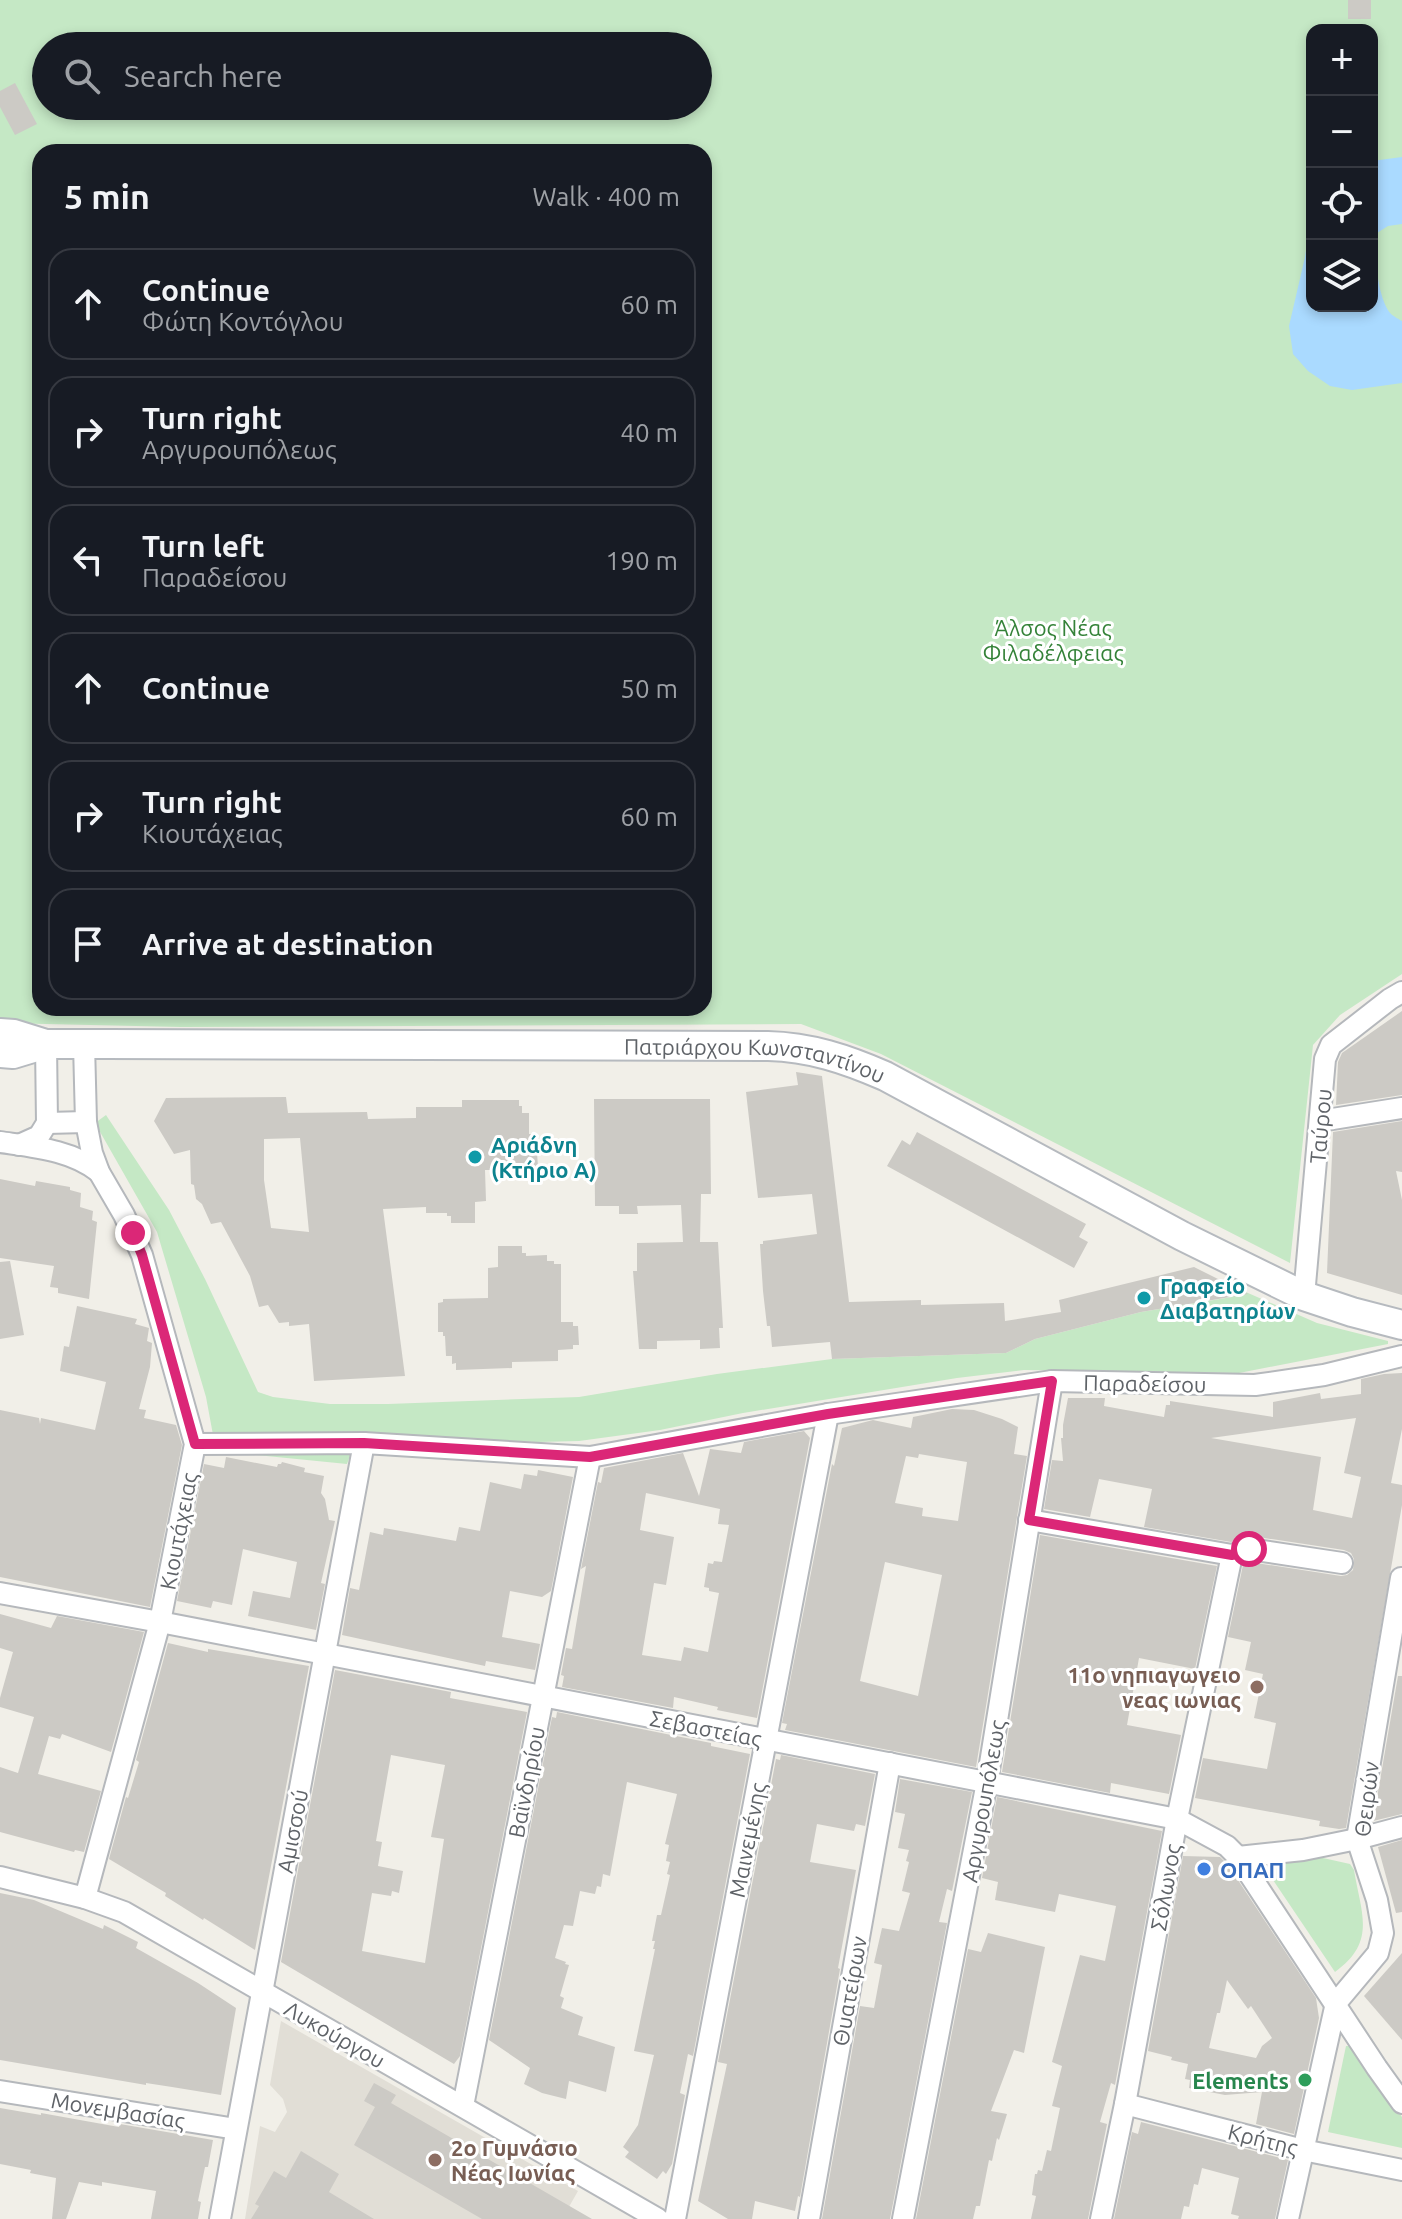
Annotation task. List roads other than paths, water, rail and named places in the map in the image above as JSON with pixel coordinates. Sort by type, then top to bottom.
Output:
[{"type":"main road","name":"Πατριάρχου Κωνσταντίνου","points":[[0,1033],[46,1044]]},
{"type":"main road","name":"Πατριάρχου Κωνσταντίνου","points":[[0,1053],[13,1054],[46,1044],[792,1046],[813,1050],[855,1062],[885,1076],[1182,1236],[1304,1296],[1402,1325]]},
{"type":"street","name":"Ταύρου","points":[[1304,1296],[1325,1059],[1331,1045],[1402,992]]},
{"type":"street","points":[[10,1143],[39,1136],[47,1123],[46,1044]]},
{"type":"street","name":"Κιουτάχειας","points":[[84,1044],[86,1122],[92,1153],[142,1255],[195,1444],[160,1622],[85,1898]]},
{"type":"street","points":[[1320,1121],[1402,1108]]},
{"type":"street","points":[[47,1123],[86,1122]]},
{"type":"street","points":[[10,1143],[71,1155],[99,1172]]},
{"type":"street","name":"Παραδείσου","points":[[195,1444],[364,1443],[590,1457],[828,1414],[1052,1381],[1255,1385],[1324,1375],[1402,1356]]},
{"type":"street","name":"Αργυρουπόλεως","points":[[903,2219],[987,1782],[1052,1381]]},
{"type":"street","name":"Μαινεμένης","points":[[675,2219],[828,1414]]},
{"type":"street","name":"Αμισσού","points":[[220,2219],[364,1443]]},
{"type":"street","name":"Βαϊνδηρίου","points":[[463,2106],[590,1457]]},
{"type":"street","points":[[1029,1520],[1232,1555],[1249,1549],[1342,1563]]},
{"type":"street","name":"Σόλωνος","points":[[1101,2219],[1177,1819],[1232,1555]]},
{"type":"street","name":"Θειρών","points":[[1288,2219],[1336,2003],[1378,1953],[1383,1933],[1377,1900],[1357,1839],[1401,1578]]},
{"type":"street","name":"Σεβαστείας","points":[[0,1593],[1177,1819],[1227,1846],[1238,1857]]},
{"type":"street","name":"Θυατείρων","points":[[809,2219],[890,1763]]},
{"type":"street","points":[[1402,1827],[1303,1850],[1238,1857],[1402,2103]]},
{"type":"street","name":"Λυκούργου","points":[[0,1877],[85,1898],[124,1912],[658,2219]]},
{"type":"street","name":"Μονεμβασίας","points":[[0,2091],[236,2129]]},
{"type":"street","name":"Κρήτης","points":[[1125,2104],[1303,2150],[1402,2170]]},
{"type":"water","points":[[1402,157],[1402,224],[1388,226],[1378,232],[1378,168],[1378,160]]},
{"type":"water","points":[[1306,250],[1306,312],[1378,312],[1378,275],[1386,307],[1402,321],[1402,383],[1352,390],[1330,386],[1308,371],[1293,354],[1289,326]]},
{"type":"place","name":"Αριάδνη (Κτήριο Α)","points":[[475,1157]]},
{"type":"place","name":"Γραφείο Διαβατηρίων","points":[[1144,1298]]},
{"type":"place","name":"11ο νηπιαγωγειο νεας ιωνιας","points":[[1257,1687]]},
{"type":"place","name":"ΟΠΑΠ","points":[[1204,1869]]},
{"type":"place","name":"Elements","points":[[1305,2080]]},
{"type":"place","name":"2ο Γυμνάσιο Νέας Ιωνίας","points":[[435,2160]]},
{"type":"park label","name":"Άλσος Νέας Φιλαδέλφειας","points":[[1053,640]]}]
